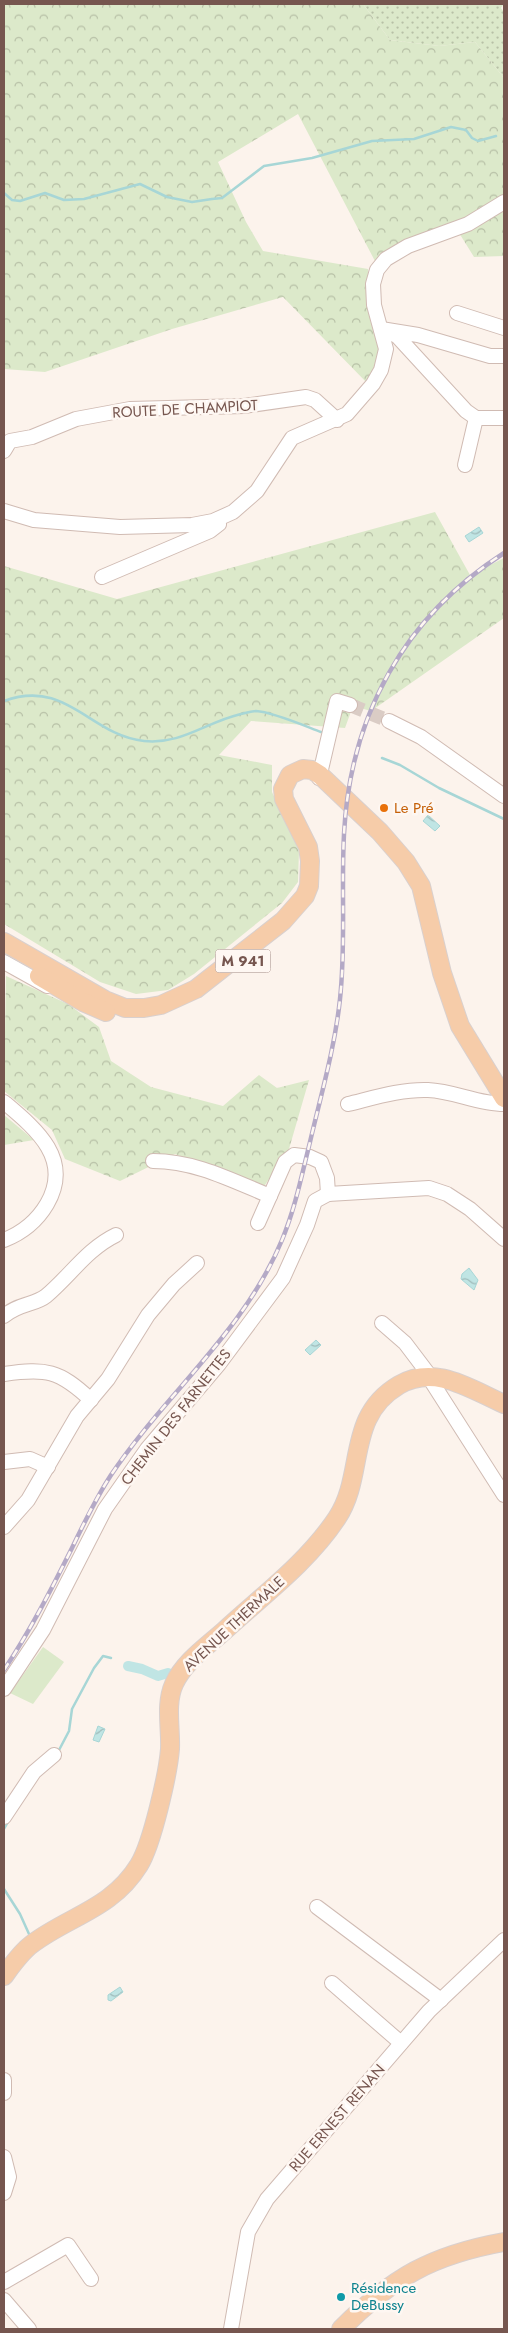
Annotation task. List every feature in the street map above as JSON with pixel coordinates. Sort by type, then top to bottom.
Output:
[{"type":"main road","name":"M 941","points":[[4,942],[105,1000],[124,1008],[144,1008],[161,1005],[196,989],[283,921],[305,896],[311,872],[308,847],[284,799],[283,790],[285,781],[296,771],[312,770],[319,777]]},
{"type":"main road","name":"M 941","points":[[4,956],[83,1002],[123,1017],[153,1016],[168,1012],[200,994],[291,923],[309,901],[315,890],[318,875],[314,846],[305,826],[294,812],[286,790],[293,777],[299,773],[311,774],[335,787],[406,862],[421,886],[442,973],[460,1026],[504,1098]]},
{"type":"main road","points":[[429,1376],[444,1378],[504,1404]]},
{"type":"main road","name":"AVENUE THERMALE","points":[[4,1976],[31,1944],[92,1911],[135,1871],[148,1844],[165,1781],[170,1752],[170,1701],[178,1677],[189,1663],[296,1567],[316,1545],[337,1518],[345,1503],[360,1434],[368,1418],[382,1399],[394,1389],[414,1378],[429,1376]]},
{"type":"main road","points":[[341,2329],[366,2304],[406,2275],[452,2254],[504,2242]]},
{"type":"street","points":[[4,511],[34,520],[120,526],[192,525],[218,519],[232,512],[257,491],[292,438],[310,428],[337,420],[363,398],[381,370],[386,349],[372,290],[376,274],[386,259],[408,246],[468,224],[504,202]]},
{"type":"street","points":[[457,313],[504,328]]},
{"type":"street","points":[[381,329],[418,336],[490,356],[504,356]]},
{"type":"street","points":[[381,329],[397,336],[457,402],[476,418],[504,418]]},
{"type":"street","name":"ROUTE DE CHAMPIOT","points":[[4,450],[10,441],[32,437],[76,418],[130,409],[244,406],[306,397],[315,400],[337,420]]},
{"type":"street","points":[[465,464],[476,418]]},
{"type":"street","points":[[102,577],[210,531],[219,524],[218,519]]},
{"type":"street","points":[[319,777],[337,701],[350,705]]},
{"type":"street","points":[[389,721],[421,737],[504,796]]},
{"type":"street","points":[[4,949],[39,962]]},
{"type":"street","points":[[4,962],[34,980],[83,1002]]},
{"type":"street","points":[[348,1104],[385,1095],[428,1090],[490,1104],[504,1104]]},
{"type":"street","points":[[4,1102],[25,1120],[45,1142],[52,1155],[56,1174],[52,1195],[37,1218],[22,1232],[4,1240]]},
{"type":"street","points":[[258,1223],[285,1162],[298,1155],[320,1162],[327,1178],[328,1194],[429,1188],[447,1194],[470,1209],[504,1239]]},
{"type":"street","points":[[153,1161],[176,1161],[198,1167],[270,1196]]},
{"type":"street","name":"CHEMIN DES FARNETTES","points":[[4,1689],[43,1630],[105,1510],[147,1449],[219,1364],[283,1278],[315,1201],[328,1194]]},
{"type":"street","points":[[4,1316],[19,1305],[46,1296],[96,1245],[116,1235]]},
{"type":"street","points":[[4,1527],[28,1500],[77,1416],[108,1379],[157,1304],[174,1284],[197,1263]]},
{"type":"street","points":[[382,1323],[405,1344],[429,1376],[504,1495]]},
{"type":"street","points":[[4,1374],[30,1370],[48,1371],[70,1382],[91,1400]]},
{"type":"street","points":[[4,1462],[30,1459],[48,1467]]},
{"type":"street","points":[[4,1817],[34,1772],[54,1754]]},
{"type":"street","points":[[317,1908],[440,2000]]},
{"type":"street","name":"RUE ERNEST RENAN","points":[[231,2329],[248,2232],[267,2198],[440,2000],[504,1940]]},
{"type":"street","points":[[332,1983],[401,2043]]},
{"type":"street","points":[[4,2080],[4,2093]]},
{"type":"street","points":[[4,2157],[9,2177],[4,2193]]},
{"type":"street","points":[[4,2282],[68,2245],[91,2279]]},
{"type":"street","points":[[4,2300],[29,2329]]},
{"type":"green space","points":[[4,4],[363,4],[390,40],[439,46],[475,42],[504,78],[504,256],[474,257],[456,228],[376,263],[298,114],[218,162],[246,222],[263,251],[368,269],[370,303],[384,353],[369,385],[283,297],[172,329],[45,372],[4,369]]},
{"type":"green space","points":[[363,4],[504,4],[501,8],[504,12],[504,78],[475,42],[439,46],[390,40]]},
{"type":"green space","points":[[435,512],[470,575],[504,558],[504,618],[371,711],[353,706],[345,728],[251,721],[219,755],[272,765],[272,792],[299,851],[298,882],[282,903],[194,974],[168,990],[136,994],[100,982],[4,924],[4,566],[117,599]]},
{"type":"green space","points":[[6,976],[68,1004],[99,1027],[111,1061],[151,1087],[223,1106],[259,1075],[277,1088],[309,1080],[289,1149],[263,1188],[175,1154],[120,1181],[65,1159],[52,1130],[4,1091]]},
{"type":"green space","points":[[4,1115],[34,1140],[4,1145]]},
{"type":"green space","points":[[43,1647],[64,1662],[33,1704],[10,1693]]},
{"type":"water","points":[[479,527],[483,533],[469,542],[465,536]]},
{"type":"water","points":[[428,815],[440,826],[435,831],[423,821]]},
{"type":"water","points":[[469,1268],[478,1280],[474,1290],[461,1279],[462,1274]]},
{"type":"water","points":[[316,1340],[321,1345],[310,1355],[305,1350]]},
{"type":"water","points":[[98,1726],[105,1729],[99,1742],[93,1740]]},
{"type":"water","points":[[120,1987],[123,1992],[111,2001],[108,2000],[108,1995]]},
{"type":"waterway","points":[[4,193],[12,200],[20,201],[45,193],[64,200],[84,199],[140,184],[167,197],[192,202],[222,198],[264,166],[312,158],[372,141],[414,139],[451,127],[466,130],[472,138],[478,141],[496,136]]},
{"type":"waterway","points":[[4,701],[26,696],[45,697],[61,702],[125,737],[144,741],[170,740],[228,718],[256,711],[280,717],[321,732]]},
{"type":"waterway","points":[[382,758],[400,765],[439,788],[504,819]]},
{"type":"waterway","points":[[58,1752],[69,1731],[72,1709],[94,1668],[103,1656],[111,1658]]},
{"type":"waterway","points":[[128,1666],[142,1669],[158,1676],[168,1673]]},
{"type":"waterway","points":[[4,1829],[9,1820]]},
{"type":"waterway","points":[[4,1889],[20,1914],[29,1934]]},
{"type":"tunnel","points":[[350,705],[389,721]]},
{"type":"railway","points":[[4,1670],[40,1610],[90,1511],[111,1475],[132,1445],[202,1362],[247,1304],[266,1273],[282,1240],[301,1179],[338,1017],[343,958],[344,834],[348,791],[357,749],[371,710],[389,673],[411,639],[438,607],[469,579],[504,553]]},
{"type":"place","name":"Le Pré","points":[[384,808]]},
{"type":"place","name":"Résidence DeBussy","points":[[341,2297]]}]
